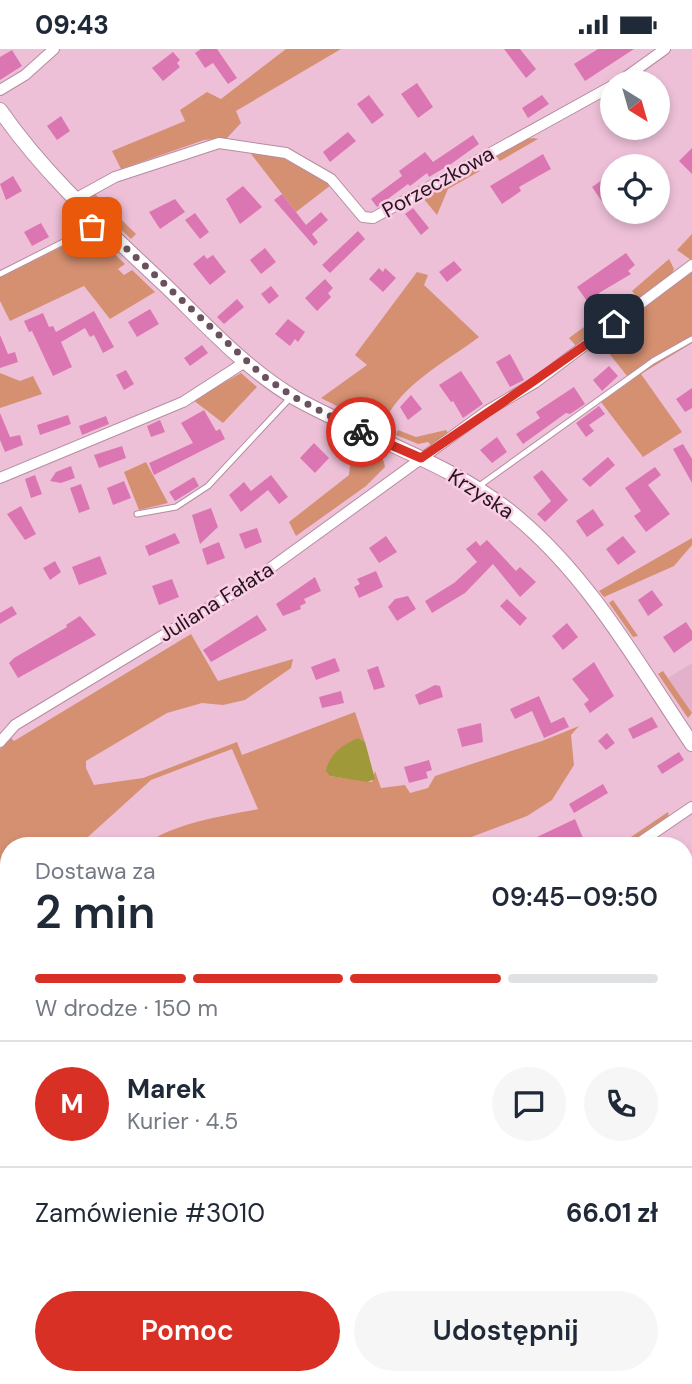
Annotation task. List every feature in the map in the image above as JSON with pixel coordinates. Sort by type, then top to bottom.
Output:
[{"type":"street","points":[[0,90],[25,75],[54,49]]},
{"type":"street","points":[[636,70],[665,49]]},
{"type":"street","name":"Porzeczkowa","points":[[75,199],[115,177],[219,143],[286,153],[331,179],[363,217],[373,218],[600,93]]},
{"type":"street","name":"Krzyska","points":[[0,110],[40,163],[245,362],[292,396],[477,488],[518,518],[570,570],[692,744]]},
{"type":"street","name":"Juliana Fałata","points":[[0,742],[15,726],[251,582],[486,411],[537,382],[692,265]]},
{"type":"street","points":[[0,478],[183,402],[245,362]]},
{"type":"street","points":[[0,724],[15,726]]},
{"type":"street","points":[[648,837],[692,807]]},
{"type":"lane","points":[[0,274],[85,231],[96,220]]},
{"type":"lane","points":[[477,488],[653,361],[692,339]]},
{"type":"lane","points":[[137,514],[176,507],[208,486],[292,396]]},
{"type":"shaded area","points":[[286,49],[341,49],[236,111],[241,123],[227,138],[204,140],[121,169],[112,151],[185,121],[180,110],[207,92],[221,99]]},
{"type":"shaded area","points":[[524,139],[538,139],[500,161],[496,156]]},
{"type":"shaded area","points":[[248,150],[281,157],[331,185],[296,212]]},
{"type":"shaded area","points":[[474,169],[480,171],[448,189],[437,215],[423,198],[426,194]]},
{"type":"shaded area","points":[[94,193],[136,234],[131,239],[89,198]]},
{"type":"shaded area","points":[[92,232],[125,264],[118,269],[124,275],[132,270],[155,292],[110,319],[84,286],[10,321],[0,301],[0,277]]},
{"type":"shaded area","points":[[692,234],[692,259],[691,260],[677,250]]},
{"type":"shaded area","points":[[669,259],[674,269],[672,274],[639,299],[632,291]]},
{"type":"shaded area","points":[[692,271],[692,343],[641,374],[682,432],[643,457],[601,402],[631,381],[600,342]]},
{"type":"shaded area","points":[[417,272],[428,275],[424,285],[479,337],[410,388],[398,400],[382,429],[321,398],[367,365],[355,355]]},
{"type":"shaded area","points":[[606,311],[612,319],[577,347],[569,338]]},
{"type":"shaded area","points":[[0,373],[20,381],[33,376],[42,394],[0,408]]},
{"type":"shaded area","points":[[241,373],[257,387],[223,423],[193,400]]},
{"type":"shaded area","points":[[398,430],[416,437],[446,430],[449,434],[431,445],[428,442],[418,444],[396,435]]},
{"type":"shaded area","points":[[345,438],[382,455],[385,467],[366,486],[296,536],[289,522],[349,475],[351,455]]},
{"type":"shaded area","points":[[146,462],[168,503],[139,510],[124,472]]},
{"type":"shaded area","points":[[692,538],[692,545],[674,566],[604,597],[599,591]]},
{"type":"shaded area","points":[[613,600],[638,636],[633,637],[609,603]]},
{"type":"shaded area","points":[[191,634],[218,681],[293,659],[291,668],[245,700],[223,705],[202,703],[167,713],[86,761],[86,768],[94,785],[143,778],[237,742],[242,755],[355,712],[365,742],[359,738],[330,776],[372,782],[375,771],[381,788],[405,785],[410,793],[428,788],[435,776],[579,726],[571,735],[574,765],[552,800],[527,816],[471,837],[156,837],[213,818],[258,809],[232,749],[151,780],[88,837],[0,837],[0,749],[11,738],[14,741]]},
{"type":"shaded area","points":[[692,663],[692,713],[668,678]]},
{"type":"shaded area","points":[[663,671],[692,713],[688,718],[658,674]]},
{"type":"shaded area","points":[[359,738],[365,742],[375,779],[367,782],[330,776],[326,771],[334,755],[342,747]]},
{"type":"shaded area","points":[[668,812],[669,818],[643,837],[631,837]]},
{"type":"building","points":[[201,49],[217,49],[237,78],[228,84],[213,63],[205,68],[195,53]]},
{"type":"building","points":[[504,49],[520,49],[536,69],[526,78]]},
{"type":"building","points":[[598,49],[634,49],[585,81],[574,64]]},
{"type":"building","points":[[12,50],[22,66],[0,80],[0,57]]},
{"type":"building","points":[[173,52],[180,60],[177,63],[180,67],[163,81],[152,68]]},
{"type":"building","points":[[417,83],[433,107],[418,118],[401,94]]},
{"type":"building","points":[[369,95],[384,115],[372,124],[357,104]]},
{"type":"building","points":[[542,95],[549,104],[528,118],[522,108]]},
{"type":"building","points":[[61,116],[70,131],[57,140],[47,126]]},
{"type":"building","points":[[348,132],[356,141],[330,162],[323,152]]},
{"type":"building","points":[[473,135],[479,144],[451,164],[429,177],[427,173],[410,186],[408,184],[377,207],[371,199],[402,176],[399,171],[425,152],[433,162]]},
{"type":"building","points":[[692,148],[692,174],[679,161]]},
{"type":"building","points":[[543,154],[551,169],[519,187],[521,191],[502,204],[490,186]]},
{"type":"building","points":[[13,176],[22,191],[6,200],[0,184]]},
{"type":"building","points":[[600,181],[600,199],[592,187]]},
{"type":"building","points":[[243,186],[262,207],[240,224],[226,199]]},
{"type":"building","points":[[282,194],[306,225],[321,212],[328,220],[312,234],[318,242],[314,246],[274,200]]},
{"type":"building","points":[[175,199],[185,212],[160,229],[149,212]]},
{"type":"building","points":[[413,208],[429,228],[421,235],[405,214]]},
{"type":"building","points":[[195,213],[209,232],[200,239],[185,220]]},
{"type":"building","points":[[41,223],[49,237],[32,246],[24,232]]},
{"type":"building","points":[[358,231],[365,239],[330,273],[322,265]]},
{"type":"building","points":[[265,248],[276,262],[261,274],[250,260]]},
{"type":"building","points":[[626,253],[635,265],[628,271],[631,274],[599,293],[601,296],[589,304],[577,287]]},
{"type":"building","points":[[204,255],[207,259],[213,255],[226,272],[210,285],[193,264]]},
{"type":"building","points":[[454,261],[462,270],[447,282],[439,272]]},
{"type":"building","points":[[379,268],[383,272],[385,268],[396,278],[383,292],[369,279]]},
{"type":"building","points":[[325,279],[333,288],[328,293],[331,297],[317,311],[305,298]]},
{"type":"building","points":[[271,286],[279,296],[269,304],[261,294]]},
{"type":"building","points":[[237,299],[244,307],[224,324],[217,317]]},
{"type":"building","points":[[150,309],[159,324],[137,337],[128,322]]},
{"type":"building","points":[[94,311],[114,347],[103,353],[94,335],[90,337],[85,328],[61,342],[72,367],[53,376],[32,331],[29,332],[24,321],[43,313],[49,327],[53,326],[56,332]]},
{"type":"building","points":[[288,319],[305,332],[298,342],[295,339],[290,346],[275,334]]},
{"type":"building","points":[[0,335],[8,354],[15,352],[18,362],[0,368]]},
{"type":"building","points":[[202,345],[208,353],[190,366],[184,358]]},
{"type":"building","points":[[510,354],[524,380],[510,387],[496,362]]},
{"type":"building","points":[[609,366],[618,376],[602,391],[593,380]]},
{"type":"building","points":[[126,370],[134,384],[124,390],[116,375]]},
{"type":"building","points":[[461,371],[483,404],[463,418],[439,385]]},
{"type":"building","points":[[574,387],[585,404],[570,414],[566,413],[523,444],[516,434],[540,418],[536,412]]},
{"type":"building","points":[[692,388],[692,408],[685,412],[676,399]]},
{"type":"building","points":[[411,395],[422,409],[408,420],[400,407]]},
{"type":"building","points":[[599,406],[605,414],[589,425],[594,431],[586,437],[576,423]]},
{"type":"building","points":[[204,410],[216,431],[220,429],[225,439],[154,475],[149,463],[193,443],[181,423]]},
{"type":"building","points":[[0,413],[10,437],[20,435],[23,445],[5,452],[0,440]]},
{"type":"building","points":[[68,415],[71,424],[40,435],[37,425]]},
{"type":"building","points":[[106,416],[109,424],[82,435],[79,426]]},
{"type":"building","points":[[160,420],[165,432],[151,437],[147,426]]},
{"type":"building","points":[[497,437],[507,452],[492,463],[480,450]]},
{"type":"building","points":[[314,443],[329,458],[315,473],[300,458]]},
{"type":"building","points":[[683,444],[692,459],[692,483],[673,449]]},
{"type":"building","points":[[122,446],[126,458],[99,468],[94,455]]},
{"type":"building","points":[[608,457],[615,465],[590,487],[582,479]]},
{"type":"building","points":[[71,466],[75,478],[61,483],[50,481],[56,472]]},
{"type":"building","points":[[655,467],[661,475],[648,485],[670,514],[646,532],[634,516],[641,511],[625,488]]},
{"type":"building","points":[[542,470],[568,500],[545,522],[537,514],[551,501],[533,477]]},
{"type":"building","points":[[35,475],[42,494],[31,498],[25,479]]},
{"type":"building","points":[[271,475],[288,497],[279,504],[268,490],[241,512],[229,495],[244,482],[251,491]]},
{"type":"building","points":[[194,477],[199,486],[175,501],[169,492]]},
{"type":"building","points":[[124,481],[131,498],[113,505],[107,488]]},
{"type":"building","points":[[81,484],[90,509],[79,513],[70,488]]},
{"type":"building","points":[[21,506],[36,534],[25,540],[7,514]]},
{"type":"building","points":[[211,508],[218,527],[200,544],[192,515]]},
{"type":"building","points":[[593,509],[604,525],[587,537],[576,521]]},
{"type":"building","points":[[257,528],[262,542],[245,549],[239,534]]},
{"type":"building","points":[[175,533],[180,543],[149,556],[145,546]]},
{"type":"building","points":[[386,536],[397,552],[379,563],[369,548]]},
{"type":"building","points":[[623,536],[636,552],[618,565],[606,549]]},
{"type":"building","points":[[487,540],[516,571],[520,567],[536,582],[520,597],[493,564],[465,593],[432,613],[425,601],[454,583],[477,562],[466,549],[476,541],[480,546]]},
{"type":"building","points":[[219,542],[225,558],[207,565],[202,549]]},
{"type":"building","points":[[100,556],[107,574],[79,585],[72,567]]},
{"type":"building","points":[[55,561],[61,572],[50,580],[43,568]]},
{"type":"building","points":[[376,571],[383,587],[359,598],[354,587],[360,584],[357,579]]},
{"type":"building","points":[[315,577],[321,591],[304,599],[306,603],[300,606],[301,609],[283,616],[276,604]]},
{"type":"building","points":[[172,579],[179,597],[159,605],[152,586]]},
{"type":"building","points":[[652,590],[663,605],[648,616],[638,600]]},
{"type":"building","points":[[408,596],[416,609],[397,621],[388,607],[395,599]]},
{"type":"building","points":[[507,599],[527,618],[520,626],[500,606]]},
{"type":"building","points":[[12,606],[17,614],[0,624],[0,613]]},
{"type":"building","points":[[257,615],[267,630],[211,662],[203,650]]},
{"type":"building","points":[[80,616],[96,635],[18,678],[9,663],[14,658],[67,627],[66,625]]},
{"type":"building","points":[[686,622],[692,631],[692,640],[674,653],[663,637]]},
{"type":"building","points":[[567,623],[578,637],[563,650],[552,636]]},
{"type":"building","points":[[335,658],[340,671],[316,680],[311,667]]},
{"type":"building","points":[[594,662],[614,696],[590,713],[584,704],[589,700],[572,679]]},
{"type":"building","points":[[378,666],[385,687],[374,690],[367,670]]},
{"type":"building","points":[[435,685],[440,686],[443,697],[419,705],[415,695]]},
{"type":"building","points":[[341,691],[344,703],[322,708],[319,697]]},
{"type":"building","points":[[539,696],[551,723],[564,717],[569,727],[544,738],[532,711],[515,719],[510,709]]},
{"type":"building","points":[[652,717],[658,727],[633,739],[628,729]]},
{"type":"building","points":[[481,723],[483,742],[462,747],[457,729]]},
{"type":"building","points":[[607,733],[615,743],[606,750],[598,741]]},
{"type":"building","points":[[679,752],[684,760],[662,774],[657,766]]},
{"type":"building","points":[[429,760],[432,770],[426,772],[428,778],[409,783],[404,767]]},
{"type":"building","points":[[603,784],[608,793],[574,813],[569,804]]},
{"type":"building","points":[[575,819],[583,837],[537,837]]},
{"type":"way so far","points":[[92,227],[96,220],[225,344],[262,375],[292,396],[361,432]]},
{"type":"route","points":[[361,432],[421,458],[486,411],[537,382],[614,324]]}]
